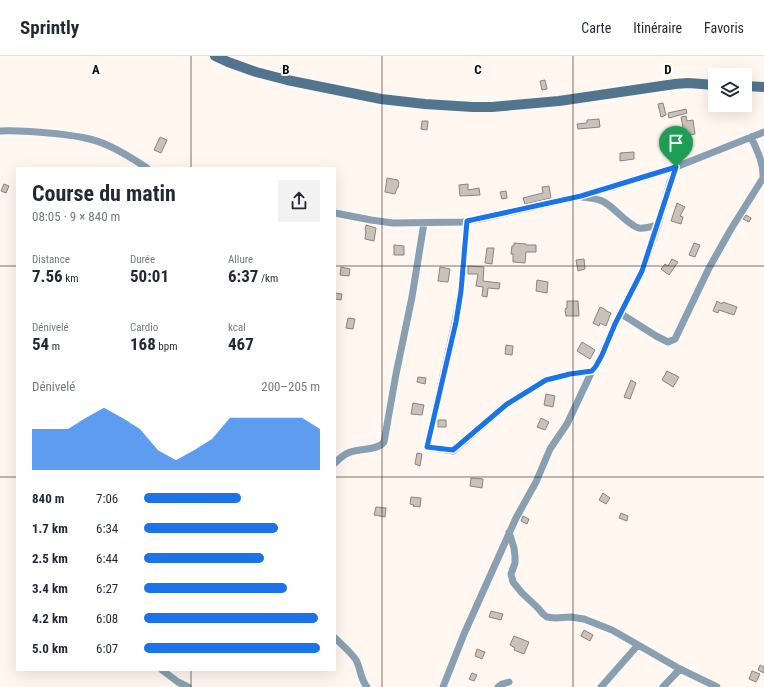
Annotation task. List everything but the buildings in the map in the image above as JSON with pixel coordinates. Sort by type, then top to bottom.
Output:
[{"type":"street","points":[[215,56],[256,72],[381,99],[473,107],[492,107],[559,101],[676,84],[708,84]]},
{"type":"street","points":[[752,86],[764,87]]},
{"type":"street","points":[[0,131],[18,130],[82,137],[106,144],[146,167]]},
{"type":"street","points":[[336,213],[393,223],[467,221],[581,196],[676,167],[764,132]]},
{"type":"street","points":[[620,313],[668,342],[675,339],[709,268],[731,229],[763,178],[764,171],[762,164],[751,137]]},
{"type":"street","points":[[133,167],[137,161]]},
{"type":"street","points":[[443,687],[464,634],[509,532],[536,482],[550,449],[567,424],[592,371],[602,355],[620,313],[642,271],[676,167]]},
{"type":"street","points":[[581,196],[599,199],[610,206],[630,224],[638,228],[658,225]]},
{"type":"street","points":[[467,221],[461,291],[457,314],[427,447],[453,450],[507,404],[546,380],[570,374],[592,371]]},
{"type":"street","points":[[336,461],[348,453],[380,446],[384,442],[412,298],[424,223]]},
{"type":"street","points":[[509,532],[515,557],[515,563],[511,574],[512,582],[547,617],[571,617],[584,619],[612,630],[680,669],[717,687]]},
{"type":"street","points":[[336,639],[355,658],[362,679],[367,687]]},
{"type":"street","points":[[601,687],[638,645]]},
{"type":"street","points":[[663,687],[680,669]]},
{"type":"street","points":[[163,671],[178,682],[188,687]]},
{"type":"street","points":[[498,687],[509,682]]},
{"type":"route","points":[[676,167],[670,182],[646,262],[615,324],[602,355],[592,371],[570,374],[546,380],[507,404],[453,450],[427,447],[456,322],[461,291],[467,221],[564,201],[676,167]]}]
